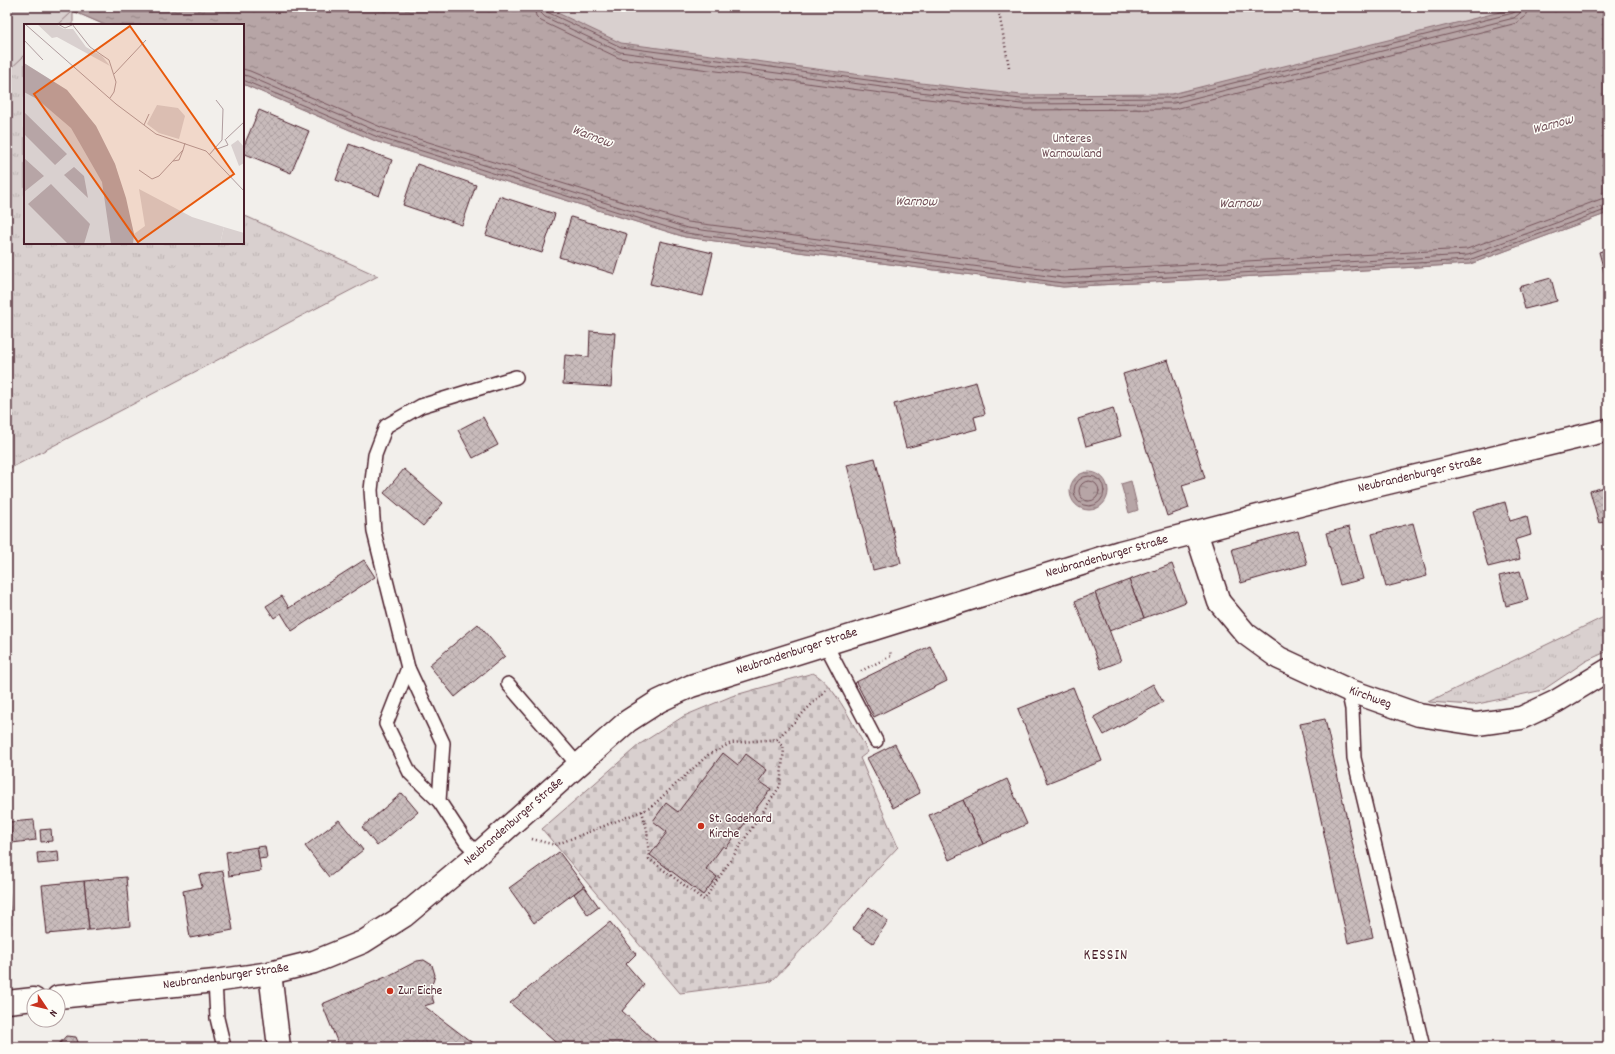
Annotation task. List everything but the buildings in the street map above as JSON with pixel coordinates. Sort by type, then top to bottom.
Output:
[{"type":"main road","name":"Neubrandenburger Straße","points":[[66,996],[215,981],[270,973],[314,962],[363,942],[404,916],[478,854],[628,721],[659,701],[691,686],[885,624],[1120,552],[1350,492],[1608,430]]},
{"type":"main road","name":"Kirchweg","points":[[1196,532],[1219,602],[1246,634],[1279,658],[1348,690],[1419,715],[1477,724],[1521,718],[1555,702],[1608,670]]},
{"type":"main road","points":[[270,973],[279,1047]]},
{"type":"main road","points":[[7,1002],[26,1000]]},
{"type":"lane","points":[[439,801],[443,743],[408,668],[374,532],[371,490],[376,455],[386,426],[421,406],[516,377]]},
{"type":"lane","points":[[825,643],[876,741]]},
{"type":"lane","points":[[408,668],[386,724],[410,773],[439,801],[466,842],[478,854]]},
{"type":"lane","points":[[508,684],[578,765]]},
{"type":"lane","points":[[1348,690],[1352,709],[1354,758],[1423,1047]]},
{"type":"lane","points":[[215,981],[217,1018],[224,1047]]},
{"type":"path","points":[[998,7],[1009,67]]},
{"type":"path","points":[[505,830],[556,846],[650,808],[708,755],[731,743],[777,739],[829,687],[891,656],[885,624]]},
{"type":"path","points":[[642,811],[647,830],[650,859],[704,900],[780,786],[784,749],[777,739]]},
{"type":"green space","points":[[7,7],[73,11],[73,24],[24,24],[24,244],[244,244],[244,215],[378,276],[7,470]]},
{"type":"green space","name":"Unteres Warnowland","points":[[7,7],[1608,7],[1608,213],[1470,264],[1063,287],[685,237],[378,142],[244,84],[244,24],[103,24],[73,11],[59,24],[24,24],[24,56],[7,72]]},
{"type":"green space","points":[[1608,615],[1608,651],[1586,661],[1543,690],[1473,705],[1428,702]]},
{"type":"green space","points":[[813,673],[829,687],[837,697],[868,752],[860,758],[898,847],[772,981],[680,993],[542,829],[640,744],[684,716],[732,696]]},
{"type":"water","name":"Unteres Warnowland","points":[[68,7],[545,7],[621,43],[1021,95],[1172,94],[1520,7],[1608,7],[1608,213],[1470,264],[1063,287],[685,237],[378,142],[244,84],[244,24],[103,24],[73,11]]},
{"type":"water","points":[[1089,472],[1099,475],[1105,481],[1108,491],[1105,501],[1099,507],[1089,510],[1079,507],[1073,501],[1070,491],[1073,481],[1079,475]]},
{"type":"water","points":[[1131,481],[1138,510],[1129,513],[1121,484]]},
{"type":"place","name":"St. Godehard Kirche","points":[[701,826]]},
{"type":"place","name":"Zur Eiche","points":[[390,991]]},
{"type":"district","name":"KESSIN","points":[[1106,956]]},
{"type":"water label","name":"Warnow","points":[[1553,125]]},
{"type":"water label","name":"Warnow","points":[[592,137]]},
{"type":"water label","name":"Warnow","points":[[916,202]]},
{"type":"water label","name":"Warnow","points":[[1240,204]]}]
